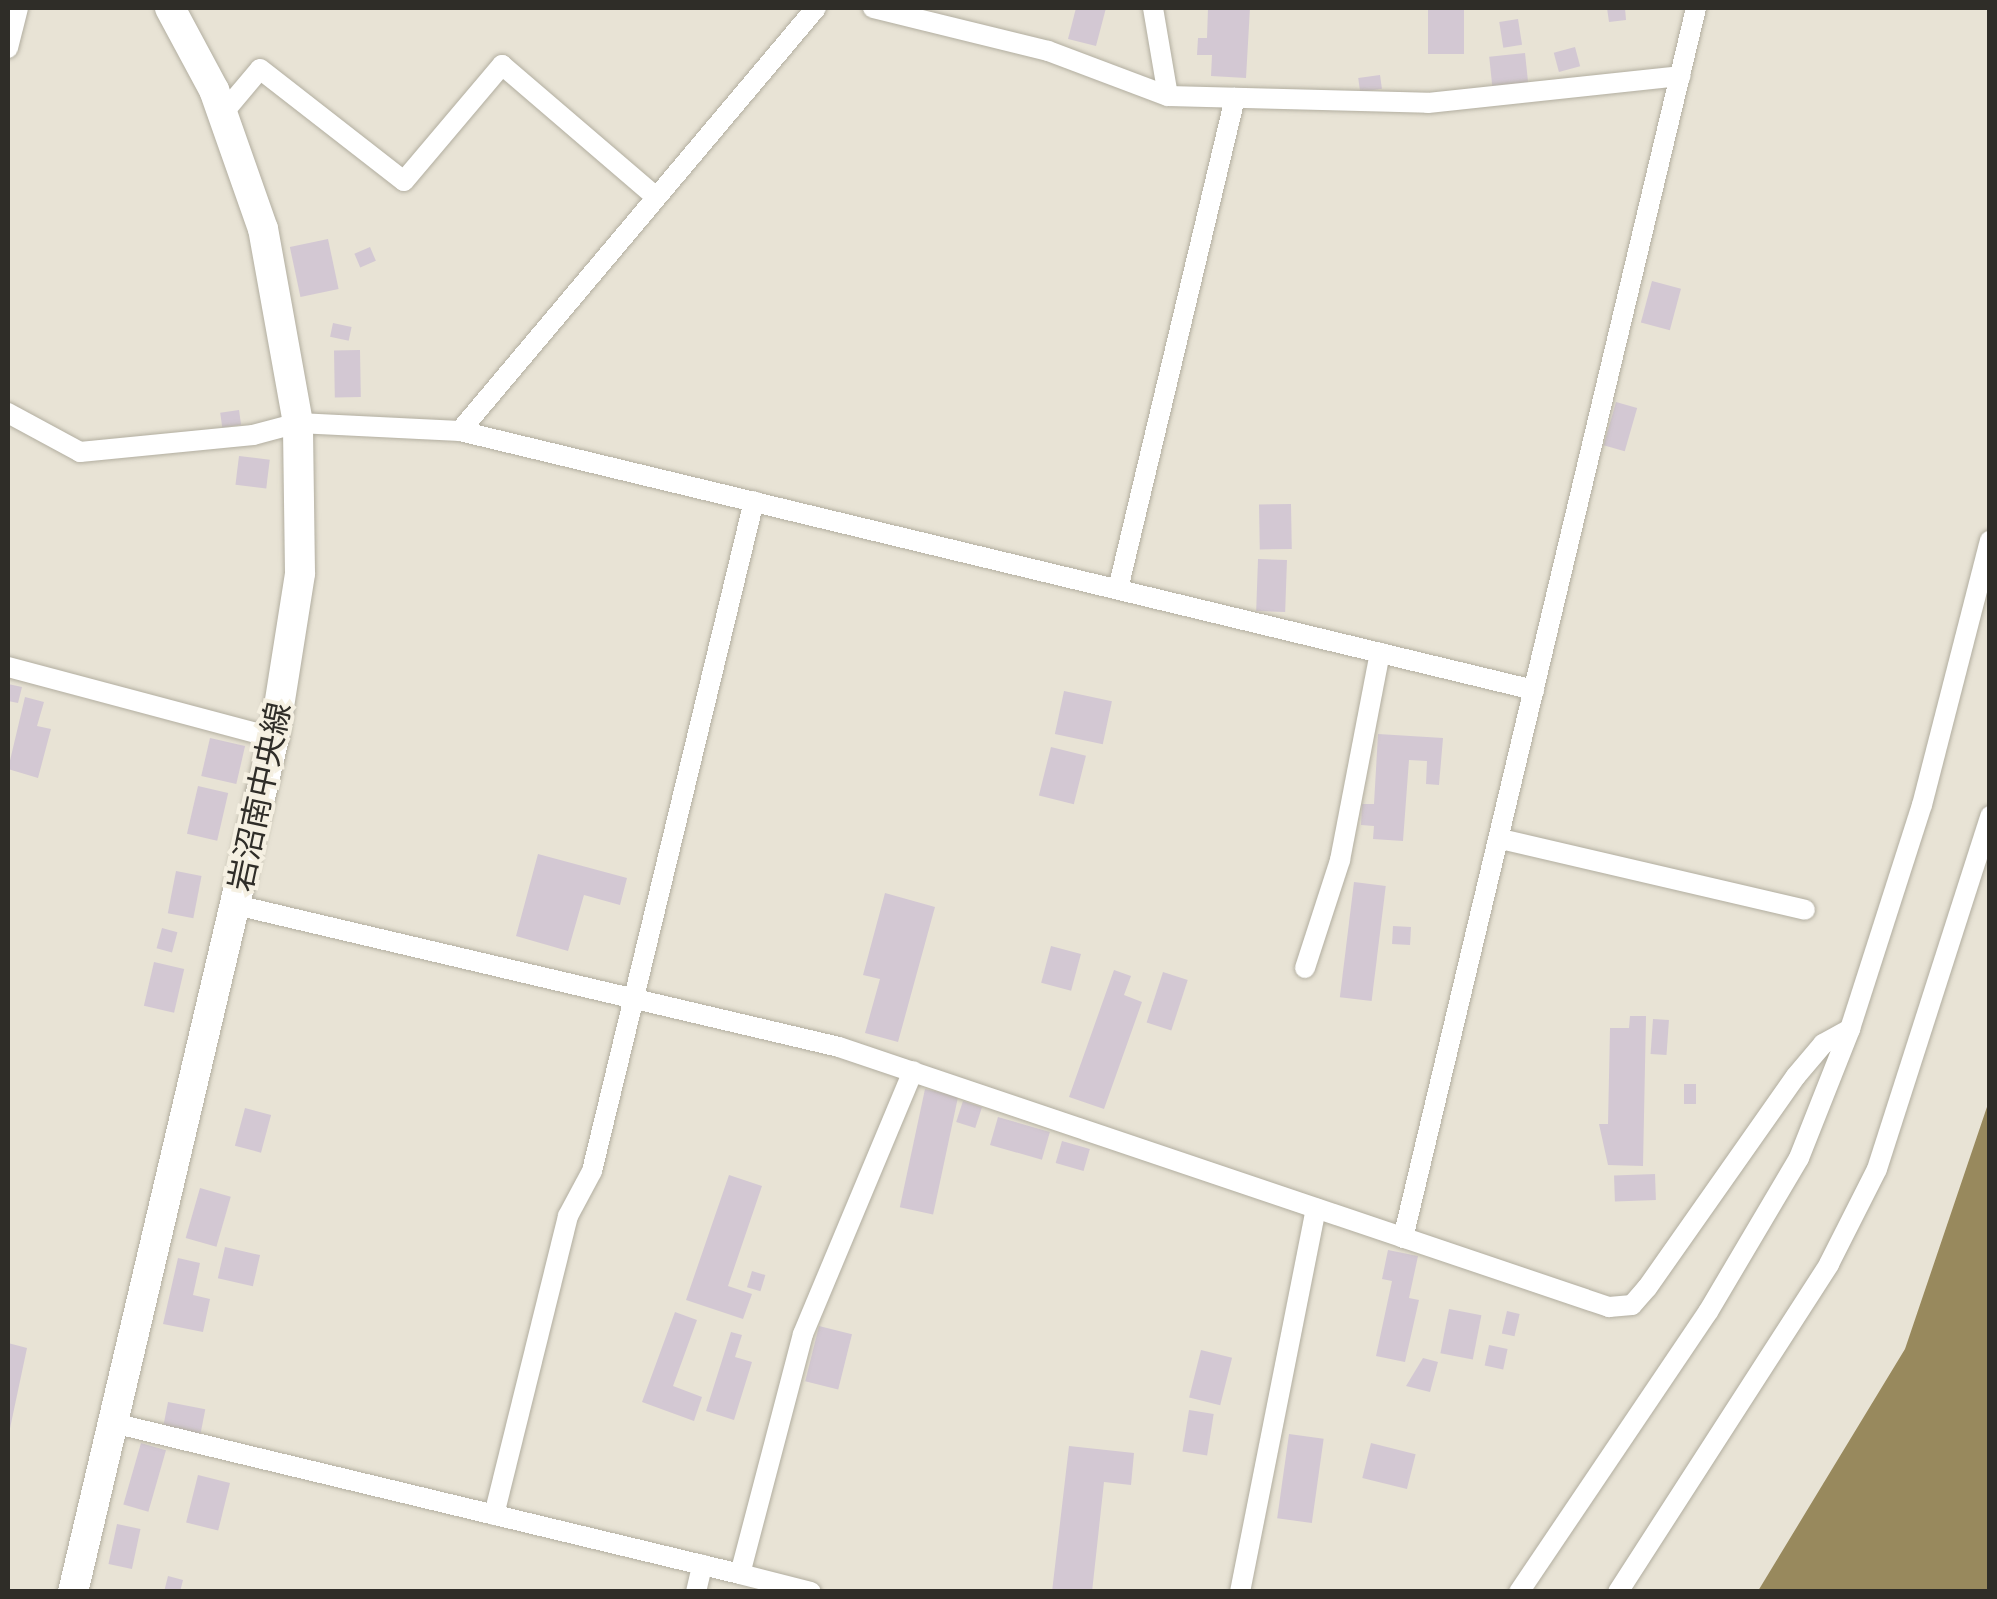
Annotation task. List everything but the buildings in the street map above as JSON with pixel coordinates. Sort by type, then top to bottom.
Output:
[{"type":"street","points":[[8,48],[18,8]]},
{"type":"street","name":"岩沼南中央線","points":[[73,1592],[274,738],[300,572],[298,423],[263,230],[223,113],[170,8]]},
{"type":"street","points":[[460,431],[816,8]]},
{"type":"street","points":[[873,8],[1048,51],[1168,96],[1428,103],[1682,76]]},
{"type":"street","points":[[1153,8],[1168,96]]},
{"type":"street","points":[[1403,1238],[1696,8]]},
{"type":"street","points":[[223,113],[260,69],[404,181],[502,65],[656,197]]},
{"type":"street","points":[[1118,589],[1235,98]]},
{"type":"street","points":[[8,413],[80,452],[254,436],[298,423],[460,431],[1534,690]]},
{"type":"street","points":[[494,1515],[568,1216],[592,1171],[754,501]]},
{"type":"street","points":[[1518,1592],[1739,1261],[1799,1158],[1850,1030],[1922,805],[1990,541]]},
{"type":"street","points":[[1305,968],[1340,860],[1380,653]]},
{"type":"street","points":[[8,667],[274,738]]},
{"type":"street","points":[[1618,1592],[1829,1264],[1877,1169],[1990,816]]},
{"type":"street","points":[[1501,839],[1806,910]]},
{"type":"street","points":[[236,905],[634,998],[913,1071],[1584,1300],[1632,1305],[1796,1076],[1823,1044],[1850,1030]]},
{"type":"street","points":[[740,1574],[803,1334],[913,1071]]},
{"type":"street","points":[[1240,1592],[1316,1208]]},
{"type":"street","points":[[114,1423],[811,1592]]},
{"type":"street","points":[[696,1592],[702,1565]]},
{"type":"shaded area","points":[[1989,1101],[1989,1591],[1758,1591],[1905,1349]]}]
